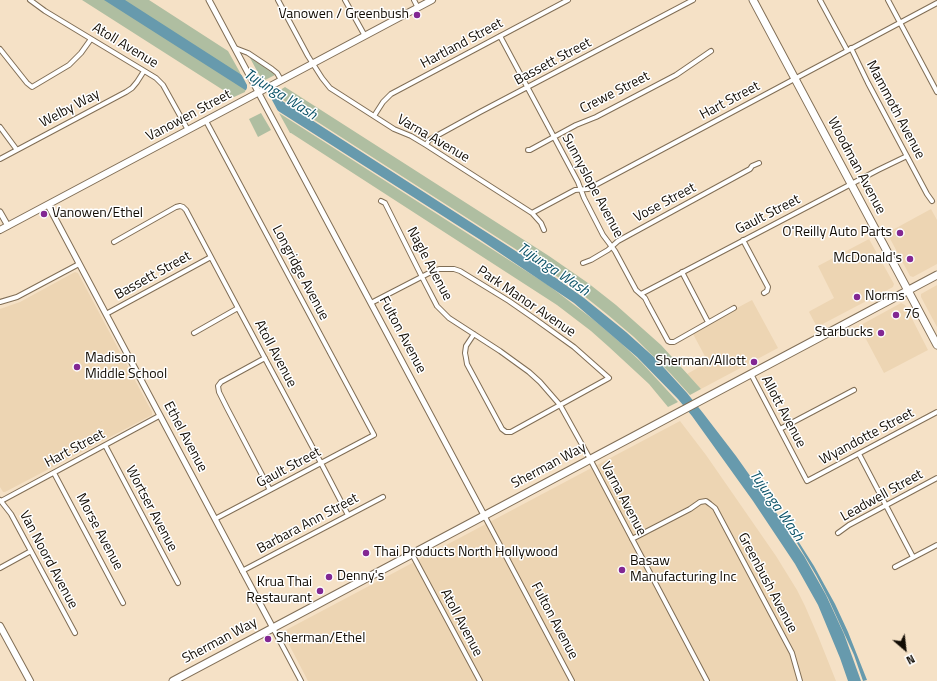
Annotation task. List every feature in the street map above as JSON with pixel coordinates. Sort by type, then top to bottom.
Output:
[{"type":"main road","name":"Vanowen Street","points":[[0,230],[432,0]]},
{"type":"main road","name":"Woodman Avenue","points":[[753,0],[937,345]]},
{"type":"main road","name":"Sherman Way","points":[[173,681],[937,275]]},
{"type":"main road","points":[[0,626],[30,681]]},
{"type":"street","name":"Atoll Avenue","points":[[30,0],[45,11],[156,78],[163,85],[188,130]]},
{"type":"street","name":"Fulton Avenue","points":[[209,0],[266,104],[295,162],[572,681]]},
{"type":"street","points":[[278,0],[313,64]]},
{"type":"street","points":[[345,0],[365,36]]},
{"type":"street","points":[[414,0],[418,8]]},
{"type":"street","name":"Hartland Street","points":[[374,116],[383,102],[391,94],[568,0]]},
{"type":"street","name":"Bassett Street","points":[[426,145],[429,140],[480,112],[693,0]]},
{"type":"street","name":"Mammoth Avenue","points":[[820,0],[868,83],[932,201]]},
{"type":"street","points":[[888,0],[937,92]]},
{"type":"street","name":"Hart Street","points":[[532,212],[575,190],[588,189],[937,3]]},
{"type":"street","name":"Sunnyslope Avenue","points":[[500,36],[578,182],[584,198],[603,235],[612,246],[635,288],[645,298],[668,340],[670,342],[674,342],[708,322]]},
{"type":"street","points":[[0,49],[27,83],[32,87],[70,65],[91,39]]},
{"type":"street","points":[[235,48],[248,53],[272,69],[277,73],[281,80]]},
{"type":"street","name":"Crewe Street","points":[[528,150],[576,125],[596,118],[676,75],[710,51]]},
{"type":"street","name":"Varna Avenue","points":[[313,64],[330,88],[394,129],[411,136],[426,145],[532,212],[544,230]]},
{"type":"street","name":"Welby Way","points":[[0,159],[126,92],[132,88],[144,71]]},
{"type":"street","name":"Longridge Avenue","points":[[206,121],[374,435]]},
{"type":"street","points":[[0,127],[17,150]]},
{"type":"street","name":"Gault Street","points":[[640,294],[907,156]]},
{"type":"street","name":"Vose Street","points":[[583,263],[608,250],[618,240],[750,170],[752,166],[759,163]]},
{"type":"street","name":"Nagle Avenue","points":[[381,201],[385,203],[437,306],[449,318],[474,334]]},
{"type":"street","name":"Ethel Avenue","points":[[48,205],[301,681]]},
{"type":"street","name":"Atoll Avenue","points":[[114,242],[174,208],[180,206],[186,210],[348,515]]},
{"type":"street","points":[[0,212],[8,226]]},
{"type":"street","points":[[743,240],[768,289],[764,293]]},
{"type":"street","name":"Bassett Street","points":[[106,314],[211,257]]},
{"type":"street","points":[[0,302],[17,297],[79,264]]},
{"type":"street","name":"Park Manor Avenue","points":[[422,277],[439,269],[446,268],[460,271],[495,292],[574,347],[609,378],[560,405]]},
{"type":"street","points":[[682,272],[708,322],[734,308]]},
{"type":"street","points":[[371,304],[422,277]]},
{"type":"street","points":[[194,333],[238,308]]},
{"type":"street","points":[[474,334],[466,346],[465,354],[467,364],[502,430],[511,432],[560,405]]},
{"type":"street","name":"Varna Avenue","points":[[474,334],[529,372],[560,405],[707,681]]},
{"type":"street","points":[[265,358],[221,382],[218,386],[219,392],[270,490]]},
{"type":"street","name":"Allott Avenue","points":[[751,374],[807,481]]},
{"type":"street","points":[[780,429],[854,390]]},
{"type":"street","name":"Wyandotte Street","points":[[807,481],[937,412]]},
{"type":"street","name":"Hart Street","points":[[0,500],[160,416]]},
{"type":"street","name":"Gault Street","points":[[215,519],[374,435]]},
{"type":"street","name":"Wortser Avenue","points":[[105,446],[178,583]]},
{"type":"street","points":[[858,454],[913,558]]},
{"type":"street","name":"Morse Avenue","points":[[54,473],[123,603]]},
{"type":"street","name":"Leadwell Street","points":[[838,533],[849,525],[937,478]]},
{"type":"street","name":"Barbara Ann Street","points":[[242,571],[383,497]]},
{"type":"street","name":"Van Noord Avenue","points":[[0,500],[11,514],[75,633]]},
{"type":"street","name":"Greenbush Avenue","points":[[632,539],[690,509],[700,502],[706,501],[715,508],[792,653],[800,681]]},
{"type":"street","points":[[895,567],[937,545]]},
{"type":"street","points":[[0,568],[31,551]]},
{"type":"street","name":"Atoll Avenue","points":[[412,554],[480,681]]},
{"type":"shaded area","points":[[931,209],[937,220],[937,264],[913,277],[910,276],[887,233]]},
{"type":"shaded area","points":[[869,239],[894,284],[893,287],[817,327],[809,312],[834,298],[818,266]]},
{"type":"shaded area","points":[[75,272],[78,273],[152,412],[152,415],[3,492],[0,487],[0,309],[20,302]]},
{"type":"shaded area","points":[[937,285],[937,327],[921,297],[921,294]]},
{"type":"shaded area","points":[[752,300],[778,348],[701,389],[687,374],[708,362],[692,332]]},
{"type":"shaded area","points":[[901,303],[905,305],[928,350],[884,373],[859,326]]},
{"type":"shaded area","points":[[680,421],[706,455],[776,556],[797,590],[836,681],[308,681],[283,633],[286,630]]},
{"type":"green space","points":[[82,0],[149,0],[228,51],[247,85],[245,92],[234,97]]},
{"type":"green space","points":[[252,57],[275,75],[262,80],[250,58]]},
{"type":"green space","points":[[285,87],[549,256],[588,283],[616,305],[661,345],[701,389],[690,395],[634,337],[583,295],[545,268],[274,94]]},
{"type":"green space","points":[[261,113],[271,130],[258,137],[249,119]]},
{"type":"green space","points":[[279,113],[548,285],[594,320],[622,344],[678,402],[668,407],[649,384],[609,347],[557,305],[290,133]]},
{"type":"water","points":[[104,0],[125,0],[539,266],[584,298],[626,332],[656,359],[687,393],[736,456],[800,544],[835,604],[867,680],[863,681],[854,655],[828,598],[794,538],[789,534],[804,556],[826,595],[844,634],[861,681],[848,681],[818,605],[795,564],[753,501],[692,416],[678,399],[637,357],[574,303],[479,239]]},
{"type":"pier","points":[[240,72],[274,94],[272,100],[279,113],[245,92],[247,85]]},
{"type":"place","name":"Vanowen / Greenbush","points":[[417,15]]},
{"type":"place","name":"Vanowen/Ethel","points":[[44,214]]},
{"type":"place","name":"O'Reilly Auto Parts","points":[[900,233]]},
{"type":"place","name":"McDonald's","points":[[910,259]]},
{"type":"place","name":"Norms","points":[[857,297]]},
{"type":"place","name":"76","points":[[896,315]]},
{"type":"place","name":"Starbucks","points":[[881,333]]},
{"type":"place","name":"Sherman/Allott","points":[[754,362]]},
{"type":"place","name":"Madison Middle School","points":[[77,367]]},
{"type":"place","name":"Thai Products North Hollywood","points":[[366,553]]},
{"type":"place","name":"Basaw Manufacturing Inc","points":[[622,570]]},
{"type":"place","name":"Denny's","points":[[329,577]]},
{"type":"place","name":"Krua Thai Restaurant","points":[[320,591]]},
{"type":"place","name":"Sherman/Ethel","points":[[268,639]]},
{"type":"water label","name":"Tujunga Wash","points":[[280,95]]},
{"type":"water label","name":"Tujunga Wash","points":[[553,270]]},
{"type":"water label","name":"Tujunga Wash","points":[[776,506]]}]
